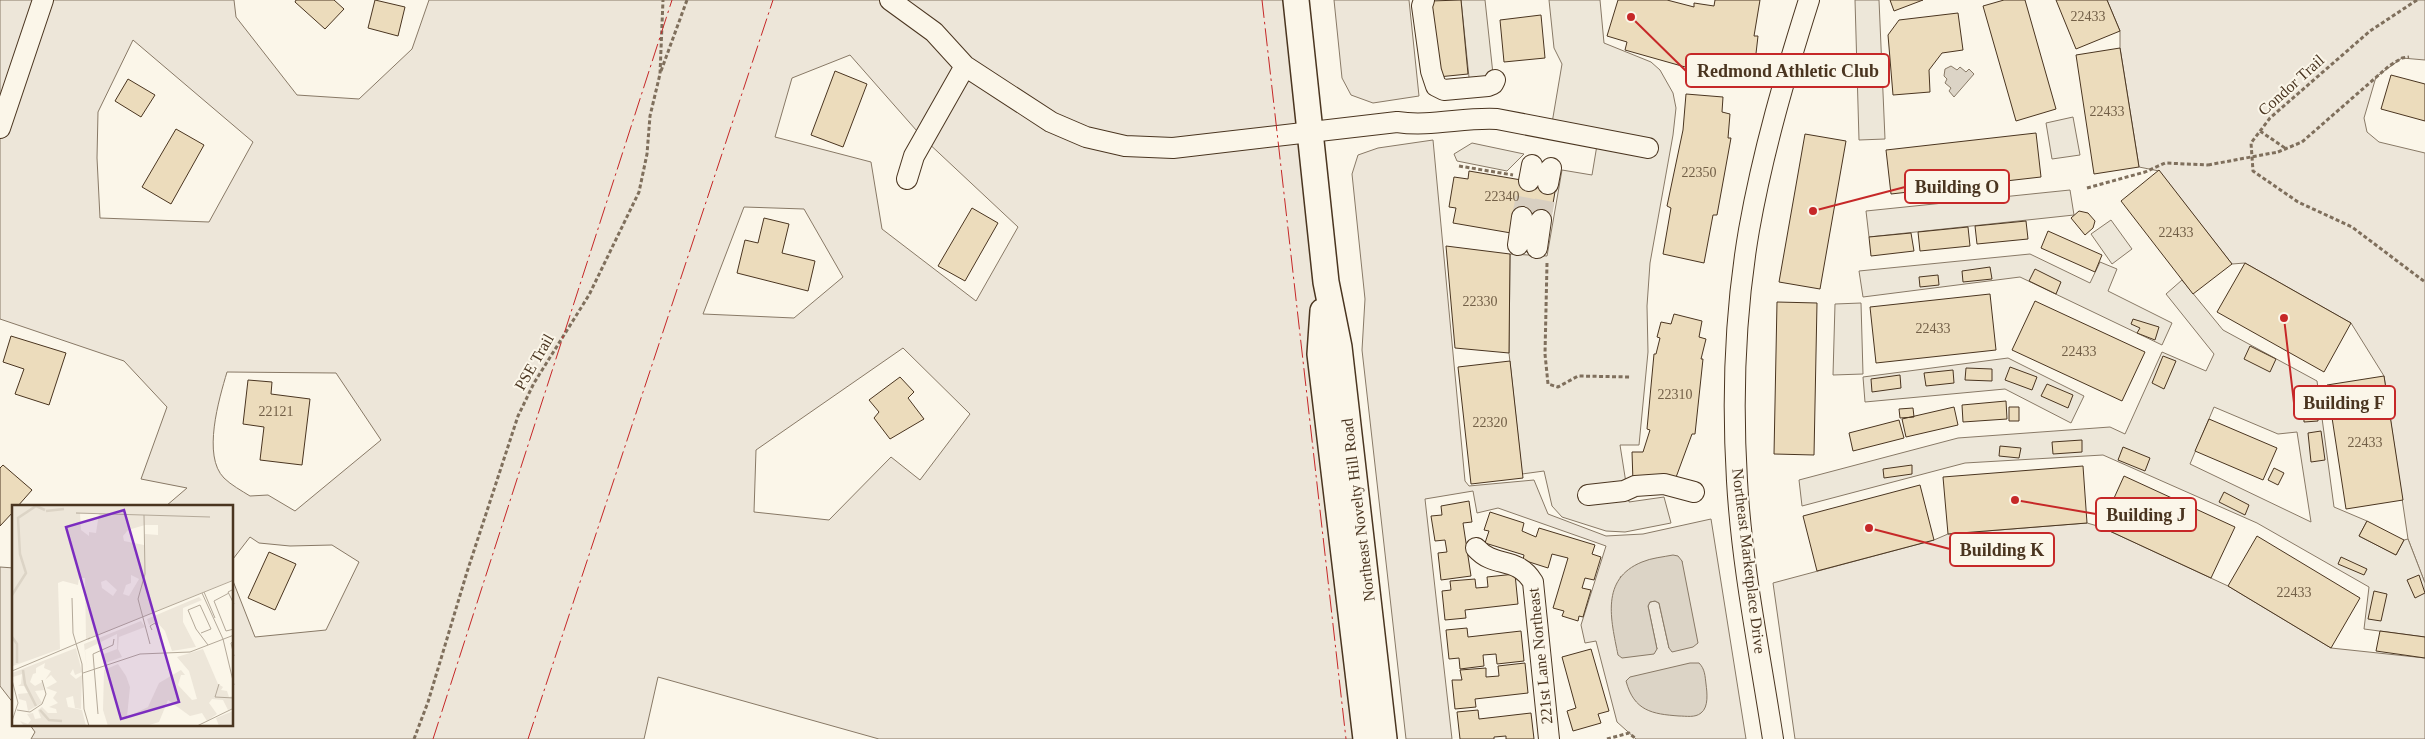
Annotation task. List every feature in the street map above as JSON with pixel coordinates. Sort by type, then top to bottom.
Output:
[{"type":"main road","name":"Northeast Novelty Hill Road","points":[[1296,2],[1326,282],[1339,347],[1384,739]]},
{"type":"main road","name":"Northeast Novelty Hill Road","points":[[1326,282],[1320,354],[1366,739]]},
{"type":"street","points":[[0,128],[42,0]]},
{"type":"street","points":[[890,0],[934,32],[964,66],[1051,122],[1086,137],[1125,146],[1173,148],[1397,122],[1430,124],[1483,118],[1497,119],[1648,148]]},
{"type":"street","points":[[1424,0],[1422,6],[1431,71],[1436,86],[1444,90],[1488,86],[1493,84],[1495,80]]},
{"type":"street","name":"Northeast Marketplace Drive","points":[[1773,739],[1750,589],[1737,484],[1736,380],[1741,291],[1749,230],[1771,126],[1809,0]]},
{"type":"street","points":[[907,180],[914,156],[964,66]]},
{"type":"street","points":[[1532,218],[1532,249]]},
{"type":"street","points":[[1588,496],[1624,491],[1635,486],[1664,484],[1694,492]]},
{"type":"street","name":"221st Lane Northeast","points":[[1476,548],[1486,558],[1517,566],[1525,571],[1533,582],[1549,739]]},
{"type":"path","name":"PSE Trail","points":[[414,739],[428,702],[467,572],[518,416],[534,384],[588,295],[639,192],[647,154],[650,116],[660,74],[662,0]]},
{"type":"path","points":[[660,74],[687,0]]},
{"type":"path","name":"Condor Trail","points":[[2417,0],[2370,31],[2270,118],[2251,143],[2253,171],[2298,202],[2352,227],[2425,282]]},
{"type":"path","points":[[2087,188],[2145,172],[2165,163],[2208,165],[2286,149],[2302,142],[2389,66],[2402,58],[2409,57]]},
{"type":"path","points":[[2260,131],[2286,149]]},
{"type":"path","points":[[1459,166],[1538,175]]},
{"type":"path","points":[[1532,249],[1548,384],[1558,387],[1578,376],[1630,377]]},
{"type":"path","points":[[1608,739],[1629,733],[1636,739]]},
{"type":"shaded area","points":[[0,0],[234,0],[236,17],[297,95],[359,99],[412,49],[429,0],[1295,0],[1366,739],[879,739],[658,677],[644,739],[31,739],[35,732],[31,726],[234,726],[234,584],[255,637],[326,630],[359,562],[332,545],[290,546],[259,543],[250,537],[234,558],[234,505],[167,505],[187,488],[141,479],[167,407],[124,361],[0,319]],"holes":[[[133,40],[253,142],[209,222],[100,218],[97,158],[98,112]],[[850,55],[924,139],[1018,227],[976,301],[882,229],[871,162],[775,137],[792,78]],[[744,207],[804,209],[843,277],[794,318],[703,314]],[[903,348],[970,414],[920,480],[891,457],[829,520],[754,512],[756,450]],[[227,372],[336,373],[381,440],[295,511],[268,495],[250,496],[224,478],[217,468],[214,456],[214,427]]]},
{"type":"shaded area","points":[[1334,0],[1409,0],[1419,96],[1373,103],[1351,95],[1342,78]]},
{"type":"shaded area","points":[[1461,0],[1485,0],[1493,74],[1470,87]]},
{"type":"shaded area","points":[[1549,0],[1600,0],[1604,43],[1651,62],[1660,70],[1673,93],[1676,108],[1673,135],[1650,263],[1647,306],[1648,352],[1639,445],[1620,445],[1629,502],[1664,497],[1671,523],[1625,532],[1606,531],[1562,517],[1552,506],[1544,471],[1522,474],[1509,353],[1510,254],[1547,256],[1562,170],[1592,175],[1598,139],[1551,129],[1562,64],[1554,48]]},
{"type":"shaded area","points":[[1855,0],[1879,0],[1885,139],[1859,140]]},
{"type":"shaded area","points":[[2107,0],[2425,0],[2425,60],[2402,58],[2376,77],[2364,118],[2367,132],[2379,142],[2425,153],[2425,583],[2408,539],[2384,376],[2351,323],[2245,263],[2232,264],[2159,171],[2139,167],[2120,48],[2120,31]]},
{"type":"shaded area","points":[[1951,66],[1957,70],[1960,67],[1966,72],[1969,69],[1974,74],[1954,97],[1949,91],[1951,88],[1945,83],[1947,79],[1944,76],[1945,69]]},
{"type":"shaded area","points":[[2073,117],[2080,155],[2052,159],[2046,123]]},
{"type":"shaded area","points":[[1433,140],[1465,481],[1469,486],[1534,480],[1548,514],[1606,536],[1643,534],[1711,519],[1746,739],[1636,739],[1617,722],[1596,641],[1585,643],[1581,625],[1606,546],[1498,508],[1477,513],[1473,491],[1425,499],[1452,739],[1406,739],[1362,350],[1365,299],[1352,174],[1358,155],[1378,148]],"holes":[[[1682,561],[1669,648],[1659,603],[1655,601],[1650,602],[1648,606],[1657,649],[1620,577]]]},
{"type":"shaded area","points":[[1472,143],[1524,154],[1507,171],[1457,161],[1454,154]]},
{"type":"shaded area","points":[[2070,190],[2074,215],[1869,237],[1866,211]]},
{"type":"shaded area","points":[[2111,220],[2132,249],[2112,264],[2091,234]]},
{"type":"shaded area","points":[[2030,254],[2090,283],[2100,262],[2117,269],[2108,291],[2172,323],[2162,345],[2020,277],[1863,297],[1859,271]]},
{"type":"shaded area","points":[[2182,280],[2223,330],[2317,381],[2334,507],[2367,521],[2359,536],[2396,555],[2404,540],[2408,539],[2425,583],[2425,637],[2364,629],[2369,587],[2257,523],[2103,455],[1965,463],[1802,506],[1799,480],[1958,438],[2110,427],[2125,434],[2162,352],[2206,371],[2214,354],[2166,294]],"holes":[[[2214,407],[2278,434],[2297,432],[2311,522],[2190,464]]]},
{"type":"shaded area","points":[[1861,303],[1863,374],[1833,375],[1835,304]]},
{"type":"shaded area","points":[[2008,358],[2084,396],[2071,423],[2005,389],[1865,402],[1863,377]]},
{"type":"shaded area","points":[[2087,523],[2101,527],[2228,586],[2331,648],[2425,658],[2425,739],[1795,739],[1773,583],[1934,540],[1948,534]]},
{"type":"shaded area","points":[[1673,555],[1678,556],[1682,561],[1698,643],[1693,647],[1672,652],[1669,648],[1659,603],[1655,601],[1650,602],[1648,606],[1657,649],[1654,654],[1622,658],[1618,655],[1611,615],[1614,590],[1620,579],[1629,569],[1642,562]]},
{"type":"shaded area","points":[[0,567],[12,568],[12,701],[0,686]]},
{"type":"shaded area","points":[[1690,663],[1699,663],[1705,675],[1707,699],[1704,710],[1699,715],[1679,716],[1652,712],[1639,705],[1629,691],[1626,681],[1630,677]]},
{"type":"building","points":[[296,0],[334,0],[344,9],[325,29],[295,2]]},
{"type":"building","points":[[375,0],[405,7],[398,36],[368,28]]},
{"type":"building","points":[[1461,0],[1468,74],[1438,77],[1430,1]]},
{"type":"building","points":[[1618,0],[1667,0],[1694,7],[1694,3],[1714,6],[1715,0],[1760,0],[1754,36],[1758,36],[1754,71],[1712,66],[1710,74],[1625,50],[1627,42],[1607,36]]},
{"type":"building","points":[[1890,0],[1923,0],[1894,11]]},
{"type":"building","points":[[2004,0],[2025,0],[2056,109],[2016,121],[1983,6]]},
{"type":"building","points":[[2056,0],[2107,0],[2120,31],[2076,49]]},
{"type":"building","points":[[1958,13],[1963,50],[1942,53],[1929,70],[1930,92],[1893,95],[1888,35],[1899,20]]},
{"type":"building","points":[[1541,15],[1545,58],[1504,62],[1500,20]]},
{"type":"building","points":[[2120,48],[2139,167],[2094,174],[2076,55]]},
{"type":"building","points":[[835,71],[867,84],[843,147],[811,135]]},
{"type":"building","points":[[2391,75],[2425,84],[2425,121],[2381,109]]},
{"type":"building","points":[[128,79],[155,95],[141,117],[115,101]]},
{"type":"building","points":[[1686,94],[1723,97],[1722,112],[1730,114],[1728,138],[1731,138],[1717,215],[1713,215],[1704,263],[1663,254],[1671,208],[1667,206],[1683,130]]},
{"type":"building","points":[[176,129],[204,145],[171,204],[142,187]]},
{"type":"building","points":[[2036,133],[2041,177],[1891,194],[1886,150]]},
{"type":"building","points":[[1805,134],[1846,141],[1820,289],[1779,282]]},
{"type":"building","points":[[2159,170],[2232,264],[2193,294],[2121,201]]},
{"type":"building","points":[[1469,171],[1556,186],[1550,221],[1511,233],[1453,223],[1456,208],[1449,207],[1454,177],[1468,179]]},
{"type":"building","points":[[972,208],[998,223],[965,281],[938,266]]},
{"type":"building","points":[[2079,211],[2088,213],[2095,221],[2093,228],[2085,235],[2071,218]]},
{"type":"building","points":[[764,218],[789,224],[782,253],[815,261],[808,291],[737,273],[745,240],[758,243]]},
{"type":"building","points":[[2026,221],[2028,239],[1977,244],[1975,226]]},
{"type":"building","points":[[1968,227],[1970,246],[1920,251],[1918,232]]},
{"type":"building","points":[[2048,231],[2102,255],[2095,272],[2041,248]]},
{"type":"building","points":[[1911,233],[1914,251],[1871,256],[1869,237]]},
{"type":"building","points":[[1446,246],[1510,254],[1509,353],[1455,348]]},
{"type":"building","points":[[2245,263],[2351,323],[2324,372],[2217,312]]},
{"type":"building","points":[[1990,267],[1992,279],[1963,282],[1962,271]]},
{"type":"building","points":[[2035,269],[2061,282],[2056,294],[2029,281]]},
{"type":"building","points":[[1938,275],[1939,285],[1920,287],[1919,277]]},
{"type":"building","points":[[1990,294],[1996,350],[1876,363],[1870,307]]},
{"type":"building","points":[[2035,301],[2145,352],[2122,401],[2012,350]]},
{"type":"building","points":[[1777,302],[1817,303],[1814,455],[1774,454]]},
{"type":"building","points":[[1674,314],[1702,321],[1699,337],[1706,339],[1701,359],[1703,359],[1695,434],[1692,434],[1675,480],[1633,482],[1632,452],[1643,452],[1650,430],[1647,429],[1654,354],[1656,354],[1660,338],[1657,337],[1661,322],[1671,324]]},
{"type":"building","points":[[2133,319],[2159,327],[2155,340],[2137,333],[2140,328],[2131,324]]},
{"type":"building","points":[[11,336],[66,353],[49,405],[15,394],[24,369],[3,362]]},
{"type":"building","points":[[2250,346],[2276,359],[2270,372],[2244,359]]},
{"type":"building","points":[[2163,356],[2176,361],[2164,389],[2152,383]]},
{"type":"building","points":[[1510,361],[1523,478],[1471,484],[1458,367]]},
{"type":"building","points":[[2010,367],[2037,377],[2032,390],[2005,380]]},
{"type":"building","points":[[1966,368],[1992,369],[1992,381],[1965,380]]},
{"type":"building","points":[[1953,370],[1954,383],[1926,386],[1924,373]]},
{"type":"building","points":[[1900,375],[1901,388],[1872,392],[1871,379]]},
{"type":"building","points":[[2384,376],[2403,500],[2346,509],[2327,385]]},
{"type":"building","points":[[900,377],[914,392],[908,398],[924,419],[890,439],[874,418],[879,412],[869,400]]},
{"type":"building","points":[[248,380],[272,382],[271,394],[310,399],[302,465],[260,460],[264,427],[243,424]]},
{"type":"building","points":[[2047,384],[2073,395],[2068,408],[2041,396]]},
{"type":"building","points":[[2303,392],[2317,392],[2318,421],[2304,422]]},
{"type":"building","points":[[2006,401],[2007,419],[1963,422],[1962,405]]},
{"type":"building","points":[[1954,407],[1958,425],[1906,437],[1902,419]]},
{"type":"building","points":[[2009,407],[2019,407],[2019,421],[2009,421]]},
{"type":"building","points":[[1913,408],[1914,417],[1900,418],[1899,409]]},
{"type":"building","points":[[2209,419],[2277,448],[2263,480],[2195,451]]},
{"type":"building","points":[[1899,420],[1904,438],[1853,451],[1849,433]]},
{"type":"building","points":[[2321,431],[2325,460],[2311,462],[2308,433]]},
{"type":"building","points":[[2082,440],[2082,452],[2053,454],[2052,442]]},
{"type":"building","points":[[2000,446],[2021,448],[2019,458],[1999,456]]},
{"type":"building","points":[[2123,447],[2150,458],[2145,471],[2118,460]]},
{"type":"building","points":[[3,465],[32,490],[19,505],[12,505],[12,513],[0,526],[0,468]]},
{"type":"building","points":[[1912,465],[1912,474],[1884,478],[1883,469]]},
{"type":"building","points":[[2083,466],[2087,523],[1948,534],[1943,477]]},
{"type":"building","points":[[2274,468],[2284,473],[2278,485],[2268,480]]},
{"type":"building","points":[[2124,476],[2235,527],[2211,578],[2101,527]]},
{"type":"building","points":[[1920,485],[1934,540],[1817,571],[1803,516]]},
{"type":"building","points":[[2224,492],[2249,505],[2245,515],[2219,502]]},
{"type":"building","points":[[1469,501],[1472,522],[1463,523],[1471,576],[1441,580],[1438,553],[1447,552],[1445,540],[1435,541],[1431,516],[1442,515],[1441,506]]},
{"type":"building","points":[[1490,512],[1524,523],[1522,531],[1536,537],[1539,528],[1595,545],[1592,554],[1601,557],[1594,580],[1585,578],[1582,588],[1591,590],[1583,617],[1579,616],[1578,621],[1562,616],[1564,611],[1553,608],[1568,558],[1552,554],[1548,568],[1523,560],[1524,555],[1485,543],[1489,531],[1484,530]]},
{"type":"building","points":[[2367,521],[2404,540],[2396,555],[2359,536]]},
{"type":"building","points":[[2257,536],[2360,598],[2331,648],[2228,586]]},
{"type":"building","points":[[269,552],[296,564],[275,610],[248,598]]},
{"type":"building","points":[[2341,557],[2367,569],[2364,575],[2338,564]]},
{"type":"building","points":[[1515,574],[1518,604],[1465,610],[1466,618],[1445,620],[1442,591],[1451,590],[1450,581],[1475,579],[1476,588],[1488,587],[1487,577]]},
{"type":"building","points":[[2419,575],[2425,593],[2415,598],[2407,580]]},
{"type":"building","points":[[2374,591],[2387,594],[2381,621],[2368,619]]},
{"type":"building","points":[[1467,628],[1468,637],[1521,631],[1524,661],[1497,664],[1496,654],[1483,655],[1484,666],[1460,669],[1459,658],[1449,659],[1446,630]]},
{"type":"building","points":[[2380,631],[2425,637],[2425,658],[2376,651]]},
{"type":"building","points":[[1591,649],[1609,711],[1598,714],[1601,723],[1573,731],[1567,711],[1576,708],[1562,657]]},
{"type":"building","points":[[1525,663],[1528,693],[1475,699],[1476,707],[1455,709],[1452,680],[1462,680],[1460,670],[1486,668],[1486,677],[1499,676],[1498,666]]},
{"type":"building","points":[[1478,710],[1479,719],[1531,713],[1534,739],[1506,739],[1506,736],[1494,737],[1494,739],[1460,739],[1457,712]]},
{"type":"tunnel","points":[[1522,217],[1529,181]]},
{"type":"tunnel","points":[[1541,220],[1548,184]]},
{"type":"power","points":[[433,739],[672,0]]},
{"type":"power","points":[[528,739],[773,0]]},
{"type":"power","points":[[1262,0],[1346,739]]},
{"type":"place","name":"Redmond Athletic Club","points":[[1631,17]]},
{"type":"place","name":"Building O","points":[[1813,211]]},
{"type":"place","name":"Building F","points":[[2284,318]]},
{"type":"place","name":"Building J","points":[[2015,500]]},
{"type":"place","name":"Building K","points":[[1869,528]]}]
